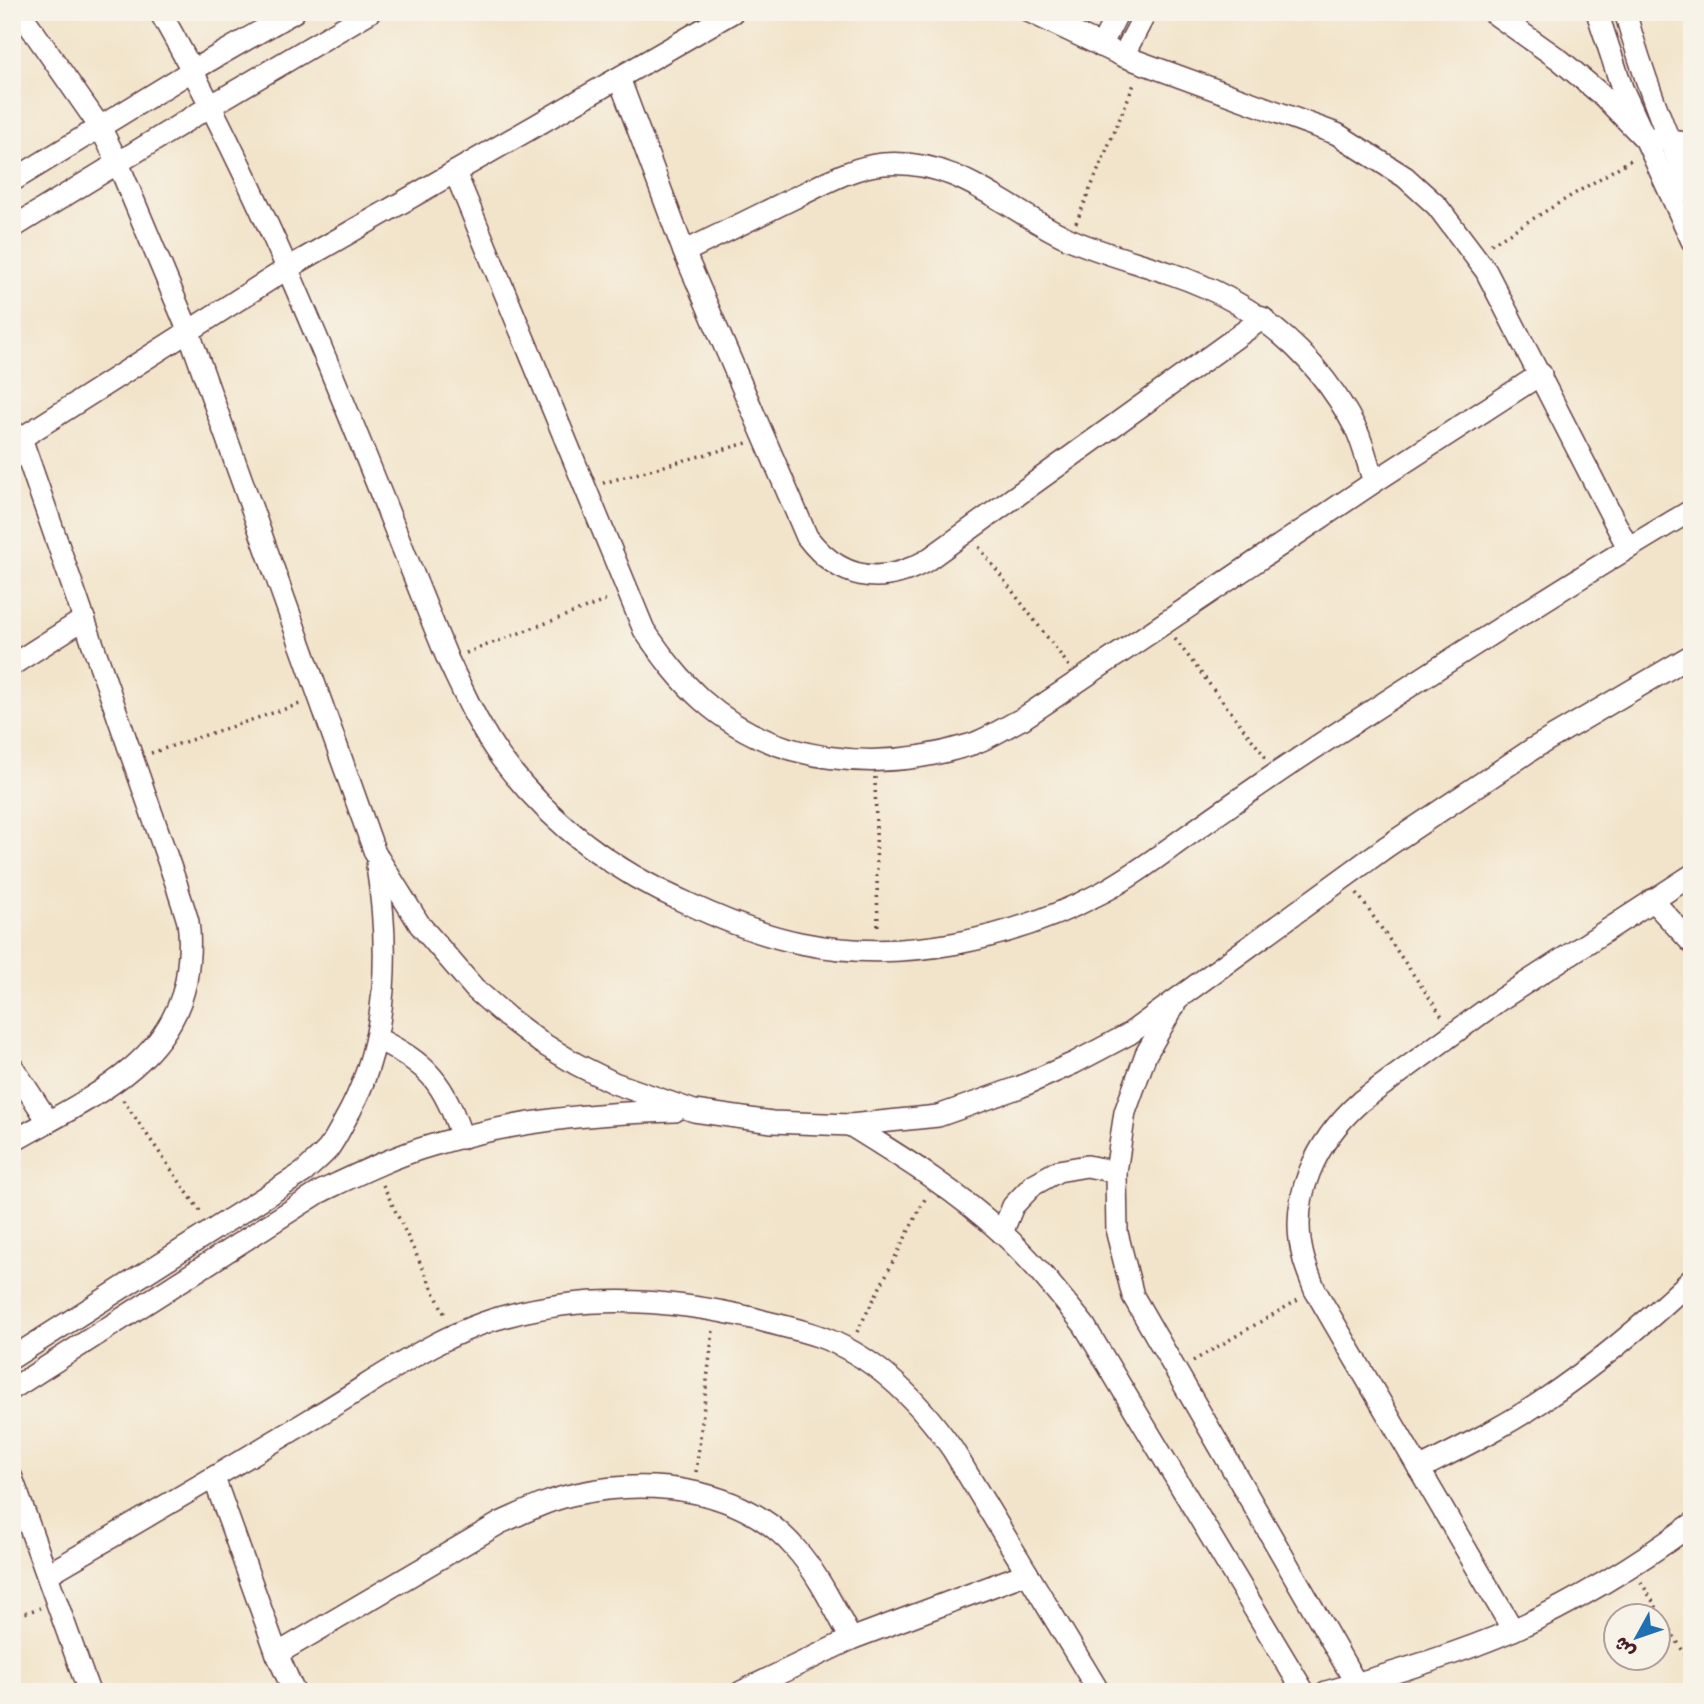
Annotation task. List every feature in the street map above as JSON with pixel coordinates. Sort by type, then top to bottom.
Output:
[{"type":"street","points":[[12,1358],[304,1171],[329,1148],[359,1097],[376,1038],[384,976],[384,914],[375,853],[188,330],[118,163],[100,127],[20,12]]},
{"type":"street","points":[[160,12],[212,105],[288,268],[448,660],[471,709],[500,755],[532,796],[569,831],[610,862],[654,889],[750,930],[801,943],[853,950],[905,950],[957,943],[1008,931],[1058,914],[1105,890],[1150,862],[1277,772],[1692,510]]},
{"type":"street","points":[[12,181],[193,70],[294,12]]},
{"type":"street","points":[[12,228],[370,12]]},
{"type":"street","points":[[12,1142],[111,1084],[142,1061],[166,1032],[182,998],[190,961],[188,923],[84,619],[17,441],[288,268],[733,12]]},
{"type":"street","points":[[1030,12],[1143,64],[1337,134],[1405,177],[1437,206],[1486,271],[1628,548]]},
{"type":"street","points":[[1101,46],[1118,12]]},
{"type":"street","points":[[1123,56],[1146,12]]},
{"type":"street","points":[[1492,12],[1560,60],[1604,97],[1646,143]]},
{"type":"street","points":[[1597,12],[1622,88],[1692,241]]},
{"type":"street","points":[[1625,12],[1640,66],[1692,193]]},
{"type":"street","points":[[619,78],[684,252],[807,537],[818,552],[843,568],[871,576],[890,576],[909,571],[1263,318]]},
{"type":"street","points":[[1646,143],[1692,144]]},
{"type":"street","points":[[684,252],[846,173],[881,164],[918,164],[953,173],[1030,220],[1070,239],[1175,274],[1220,294],[1263,318],[1301,351],[1333,390],[1358,434],[1374,482]]},
{"type":"street","points":[[455,172],[644,630],[671,668],[703,701],[741,728],[783,747],[828,759],[874,762],[917,758],[972,745],[1021,719],[1374,482],[1541,374]]},
{"type":"street","points":[[12,665],[84,619]]},
{"type":"street","points":[[12,1389],[320,1192],[431,1145],[517,1124],[605,1113],[694,1111],[772,1122],[850,1125],[938,1116],[1020,1087],[1129,1034],[1346,876],[1534,748],[1692,655]]},
{"type":"street","points":[[375,853],[426,933],[475,989],[507,1017],[540,1042],[614,1083],[694,1111]]},
{"type":"street","points":[[1513,1630],[1315,1290],[1303,1259],[1300,1234],[1300,1208],[1305,1183],[1313,1159],[1326,1138],[1342,1118],[1361,1101],[1498,1001],[1692,875]]},
{"type":"street","points":[[1652,900],[1692,943]]},
{"type":"street","points":[[1177,1000],[1146,1054],[1125,1112],[1115,1172],[1116,1233],[1133,1296],[1358,1688]]},
{"type":"street","points":[[376,1038],[407,1053],[432,1076],[451,1105],[462,1138]]},
{"type":"street","points":[[12,1066],[48,1121]]},
{"type":"street","points":[[850,1125],[955,1194],[1002,1233],[1045,1277],[1084,1325],[1304,1692]]},
{"type":"street","points":[[1002,1233],[1013,1206],[1033,1185],[1058,1171],[1087,1167],[1115,1172]]},
{"type":"street","points":[[1419,1469],[1481,1438],[1540,1403],[1597,1363],[1650,1319],[1692,1279]]},
{"type":"street","points":[[48,1574],[454,1334],[508,1315],[565,1304],[622,1302],[678,1305],[819,1336],[879,1369],[898,1385],[932,1420],[1099,1692]]},
{"type":"street","points":[[12,1478],[89,1692]]},
{"type":"street","points":[[214,1478],[277,1654],[294,1692]]},
{"type":"street","points":[[277,1654],[500,1523],[537,1506],[573,1494],[612,1488],[693,1492],[714,1496],[743,1508],[770,1525],[794,1546],[813,1572],[851,1640]]},
{"type":"street","points":[[1326,1692],[1358,1688],[1513,1630],[1588,1591],[1692,1524]]},
{"type":"street","points":[[741,1692],[851,1640],[1027,1573]]},
{"type":"path","points":[[1070,239],[1143,64]]},
{"type":"path","points":[[1474,254],[1646,143]]},
{"type":"path","points":[[584,488],[764,439]]},
{"type":"path","points":[[967,531],[1080,680]]},
{"type":"path","points":[[448,660],[627,593]]},
{"type":"path","points":[[1163,623],[1277,772]]},
{"type":"path","points":[[132,759],[319,698]]},
{"type":"path","points":[[874,762],[879,950]]},
{"type":"path","points":[[1346,876],[1454,1034]]},
{"type":"path","points":[[111,1084],[213,1230]]},
{"type":"path","points":[[374,1168],[454,1334]]},
{"type":"path","points":[[848,1350],[934,1180]]},
{"type":"path","points":[[1176,1371],[1315,1290]]},
{"type":"path","points":[[693,1492],[715,1311]]},
{"type":"path","points":[[1630,1565],[1692,1667]]},
{"type":"path","points":[[12,1617],[58,1602]]}]
